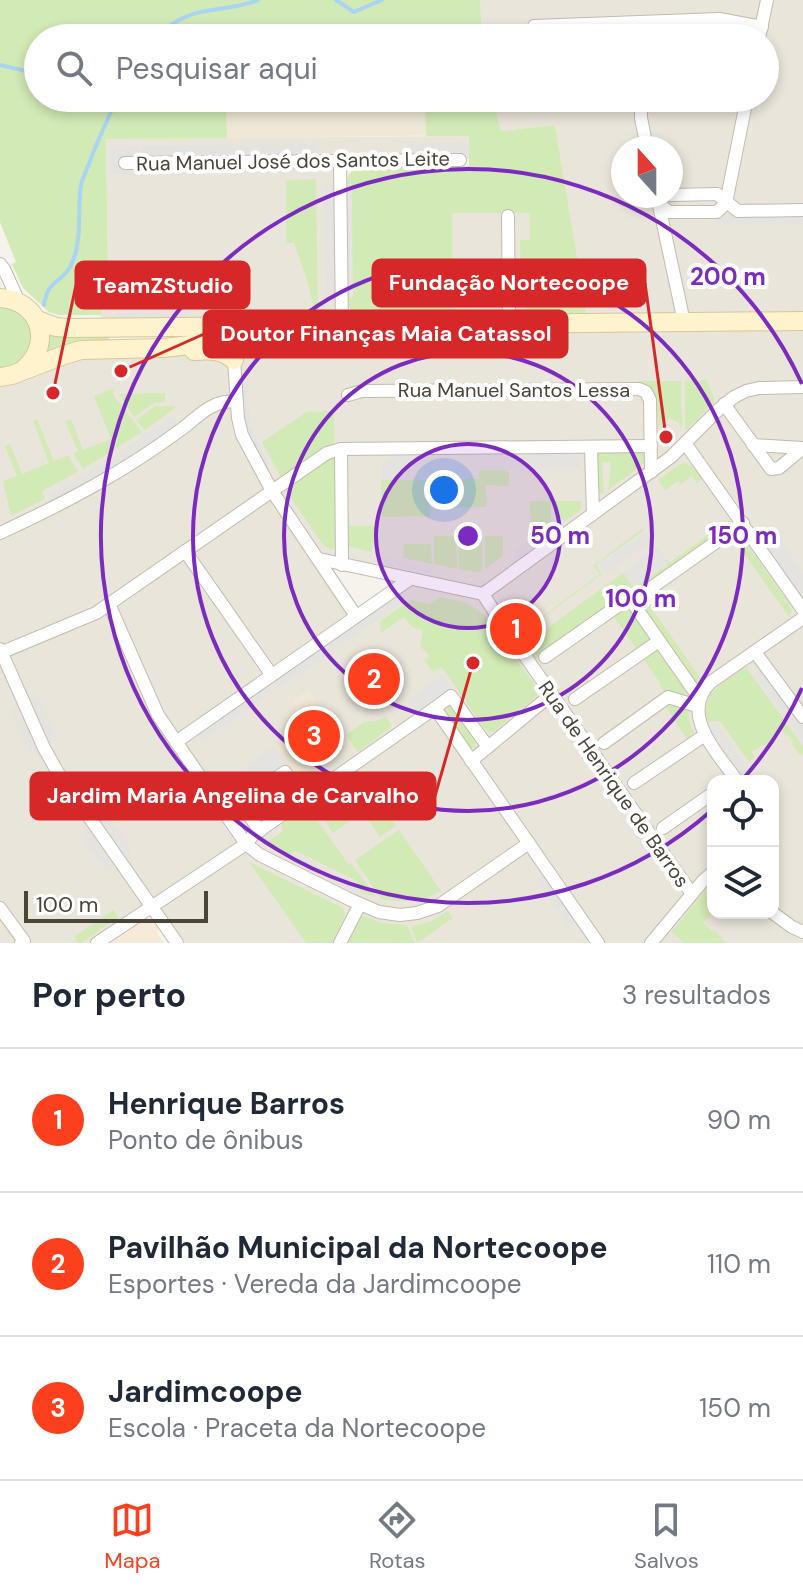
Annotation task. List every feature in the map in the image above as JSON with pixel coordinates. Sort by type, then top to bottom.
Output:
[{"type":"main road","points":[[0,298],[19,302],[37,320],[39,349],[30,364],[19,372]]},
{"type":"main road","points":[[37,320],[69,328],[803,321]]},
{"type":"main road","points":[[0,377],[81,350],[199,344],[207,341],[218,327]]},
{"type":"main road","points":[[163,348],[218,350],[236,357]]},
{"type":"street","points":[[762,24],[767,0]]},
{"type":"street","points":[[586,24],[719,19],[735,24]]},
{"type":"street","points":[[641,112],[645,136]]},
{"type":"street","points":[[667,208],[669,212],[717,212],[726,203],[744,112]]},
{"type":"street","name":"Rua Manuel José dos Santos Leite","points":[[125,163],[460,160]]},
{"type":"street","points":[[340,161],[342,326]]},
{"type":"street","points":[[726,203],[738,211],[803,210]]},
{"type":"street","points":[[665,208],[684,322]]},
{"type":"street","points":[[508,216],[509,324]]},
{"type":"street","points":[[0,264],[19,302]]},
{"type":"street","points":[[236,357],[248,336],[269,326]]},
{"type":"street","points":[[218,327],[233,343],[236,401],[242,435],[272,491],[356,616]]},
{"type":"street","points":[[319,559],[483,594],[671,457],[737,395],[751,389],[803,387]]},
{"type":"street","name":"Rua Manuel Santos Lessa","points":[[348,395],[362,391],[639,389],[646,392],[649,398],[651,472]]},
{"type":"street","points":[[0,533],[116,474],[209,407],[223,401],[236,401]]},
{"type":"street","points":[[724,404],[769,468],[774,470],[788,462],[803,448]]},
{"type":"street","points":[[685,443],[803,610]]},
{"type":"street","points":[[753,445],[803,448]]},
{"type":"street","points":[[177,943],[47,755],[0,652],[87,617],[109,604],[323,455],[341,449],[651,446]]},
{"type":"street","points":[[591,447],[593,514]]},
{"type":"street","points":[[341,449],[342,565]]},
{"type":"street","points":[[545,657],[622,603],[641,595],[743,523]]},
{"type":"street","points":[[185,551],[271,674]]},
{"type":"street","points":[[176,742],[410,579]]},
{"type":"street","name":"Rua de Henrique de Barros","points":[[483,594],[692,894]]},
{"type":"street","points":[[630,599],[697,699],[699,723],[731,775]]},
{"type":"street","points":[[109,604],[152,705],[246,844],[260,855],[360,904],[394,914],[425,911],[443,902],[529,843]]},
{"type":"street","points":[[697,699],[711,682],[803,618]]},
{"type":"street","points":[[575,699],[659,641]]},
{"type":"street","points":[[755,652],[803,717]]},
{"type":"street","points":[[471,761],[552,694]]},
{"type":"street","points":[[97,943],[246,844],[253,835],[451,696],[488,747]]},
{"type":"street","points":[[604,743],[668,697],[697,699]]},
{"type":"street","points":[[435,708],[595,942]]},
{"type":"street","points":[[634,783],[705,735]]},
{"type":"street","points":[[260,831],[240,802],[285,772],[305,799]]},
{"type":"street","points":[[663,828],[707,797]]},
{"type":"street","points":[[651,943],[707,878]]},
{"type":"street","points":[[340,943],[360,904]]},
{"type":"street","points":[[0,908],[24,941],[21,943]]},
{"type":"street","points":[[779,917],[803,932]]},
{"type":"shaded area","points":[[480,0],[803,0],[803,320],[588,322],[555,125],[501,131],[496,112],[779,112],[779,24],[481,24]]},
{"type":"shaded area","points":[[226,112],[467,112],[467,135],[227,138]]},
{"type":"shaded area","points":[[469,136],[470,159],[339,160],[341,325],[101,327],[101,271],[108,271],[106,139]]},
{"type":"shaded area","points":[[469,143],[470,153],[408,154],[408,144]]},
{"type":"shaded area","points":[[316,144],[316,155],[141,156],[141,146]]},
{"type":"shaded area","points":[[138,146],[138,174],[112,174],[111,147]]},
{"type":"shaded area","points":[[316,168],[316,172],[159,174],[159,170]]},
{"type":"shaded area","points":[[324,184],[334,184],[335,295],[325,295]]},
{"type":"shaded area","points":[[347,184],[352,184],[353,297],[348,297]]},
{"type":"shaded area","points":[[452,213],[530,213],[530,240],[521,240],[528,310],[545,311],[547,316],[453,324]]},
{"type":"shaded area","points":[[712,216],[803,216],[803,225],[718,225]]},
{"type":"shaded area","points":[[187,311],[187,320],[117,321],[117,312]]},
{"type":"shaded area","points":[[297,312],[297,319],[201,320],[201,313]]},
{"type":"shaded area","points":[[803,323],[803,385],[749,389],[669,457],[482,592],[321,558],[245,441],[235,361],[242,345],[270,327]]},
{"type":"shaded area","points":[[163,350],[233,362],[235,400],[225,400],[157,446],[0,532],[0,379],[68,355]]},
{"type":"shaded area","points":[[242,378],[247,378],[250,419],[256,439],[270,464],[266,466],[246,424]]},
{"type":"shaded area","points":[[803,388],[803,447],[754,444],[726,404],[734,397]]},
{"type":"shaded area","points":[[235,403],[270,491],[96,612],[0,646],[0,535],[208,410]]},
{"type":"shaded area","points":[[724,405],[752,446],[803,449],[803,609],[686,443]]},
{"type":"shaded area","points":[[172,416],[178,423],[146,447],[52,502],[49,494],[108,461]]},
{"type":"shaded area","points":[[685,444],[803,613],[708,682],[696,705],[734,775],[707,775],[707,877],[692,892],[485,595]]},
{"type":"shaded area","points":[[580,453],[580,469],[479,470],[479,479],[381,480],[381,463],[388,461],[388,455]]},
{"type":"shaded area","points":[[271,493],[354,616],[271,672],[186,551]]},
{"type":"shaded area","points":[[557,520],[565,524],[515,561],[514,552]]},
{"type":"shaded area","points":[[774,531],[803,573],[803,599],[758,535]]},
{"type":"shaded area","points":[[645,532],[652,541],[606,574],[599,565]]},
{"type":"shaded area","points":[[658,548],[669,563],[634,588],[623,573]]},
{"type":"shaded area","points":[[185,552],[269,674],[176,740],[110,606]]},
{"type":"shaded area","points":[[376,555],[431,566],[432,574],[376,563]]},
{"type":"shaded area","points":[[411,580],[482,596],[550,694],[470,760],[526,841],[442,901],[397,913],[262,855],[177,742]]},
{"type":"shaded area","points":[[401,592],[406,600],[278,689],[273,681]]},
{"type":"shaded area","points":[[108,606],[151,705],[244,843],[151,906],[49,754],[3,653]]},
{"type":"shaded area","points":[[803,619],[803,714],[757,652]]},
{"type":"shaded area","points":[[755,653],[803,718],[803,932],[779,916],[779,775],[735,775],[699,720],[711,683]]},
{"type":"shaded area","points":[[0,655],[46,755],[149,906],[95,943],[0,943]]},
{"type":"shaded area","points":[[759,667],[803,726],[803,742],[754,675]]},
{"type":"shaded area","points":[[443,675],[452,688],[415,714],[408,699]]},
{"type":"shaded area","points":[[267,685],[273,692],[201,742],[196,734]]},
{"type":"shaded area","points":[[308,690],[346,744],[319,761],[325,770],[302,785],[275,746],[291,734],[287,728],[291,725],[284,716],[297,707],[292,701]]},
{"type":"shaded area","points":[[552,695],[690,894],[649,943],[600,943],[472,761]]},
{"type":"shaded area","points":[[29,697],[38,697],[57,737],[50,744]]},
{"type":"shaded area","points":[[17,706],[38,753],[28,752],[11,713]]},
{"type":"shaded area","points":[[718,724],[753,775],[741,775],[707,725]]},
{"type":"shaded area","points":[[275,746],[294,773],[276,786],[280,792],[259,807],[253,801],[241,809],[222,782]]},
{"type":"shaded area","points":[[201,766],[208,766],[245,818],[242,825]]},
{"type":"shaded area","points":[[614,792],[661,859],[650,859],[611,803]]},
{"type":"shaded area","points":[[108,815],[131,850],[126,858],[98,817]]},
{"type":"shaded area","points":[[87,828],[116,870],[106,871],[82,837]]},
{"type":"shaded area","points":[[528,844],[594,939],[589,943],[341,943],[360,905],[413,915]]},
{"type":"shaded area","points":[[246,845],[358,905],[338,943],[179,943],[152,907]]},
{"type":"shaded area","points":[[295,854],[355,883],[358,894],[287,859]]},
{"type":"shaded area","points":[[542,873],[577,923],[567,924],[538,882]]},
{"type":"shaded area","points":[[707,880],[707,919],[779,918],[803,934],[803,943],[653,943]]},
{"type":"shaded area","points":[[149,919],[158,928],[157,933],[164,943],[111,943],[144,920]]},
{"type":"green space","points":[[0,0],[480,0],[481,24],[24,24],[24,112],[226,112],[227,138],[106,139],[108,271],[101,271],[101,315],[59,315],[49,312],[23,288],[12,264],[16,262],[0,222]]},
{"type":"green space","points":[[425,112],[496,112],[501,131],[555,125],[587,316],[547,316],[545,311],[528,310],[522,304],[520,240],[530,240],[530,213],[452,213],[453,318],[359,316],[352,311],[348,297],[353,297],[347,184],[350,173],[360,167],[469,166],[469,136],[426,136]]},
{"type":"green space","points":[[316,179],[318,317],[294,243],[286,243],[286,180]]},
{"type":"green space","points":[[0,306],[22,312],[34,335],[22,363],[0,370]]},
{"type":"green space","points":[[48,333],[109,334],[109,342],[45,353]]},
{"type":"green space","points":[[706,380],[715,400],[687,430],[685,381]]},
{"type":"green space","points":[[637,381],[681,381],[682,430],[678,422],[669,418],[662,421],[658,429],[651,390]]},
{"type":"green space","points":[[114,388],[113,395],[142,432],[83,469],[73,453],[78,451],[65,421],[71,419],[83,450],[111,439],[94,396]]},
{"type":"green space","points":[[165,393],[165,402],[154,403],[134,417],[119,394]]},
{"type":"green space","points":[[155,406],[175,408],[145,430],[136,420]]},
{"type":"green space","points":[[334,411],[334,444],[321,449],[281,477],[262,442],[307,412]]},
{"type":"green space","points":[[37,419],[54,461],[68,455],[78,472],[42,491],[45,499],[11,516],[3,481],[17,476],[5,446],[10,444],[22,474],[49,463],[33,421]]},
{"type":"green space","points":[[643,451],[645,463],[608,490],[611,462],[602,462],[604,493],[597,495],[596,452]]},
{"type":"green space","points":[[331,458],[336,458],[337,547],[332,550],[324,546],[286,491]]},
{"type":"green space","points":[[685,463],[692,466],[702,479],[697,483],[692,476],[665,490],[658,480]]},
{"type":"green space","points":[[479,470],[506,470],[509,486],[485,485],[487,507],[436,508],[436,480],[478,479]]},
{"type":"green space","points":[[381,480],[430,480],[430,516],[382,517]]},
{"type":"green space","points":[[530,501],[551,501],[551,521],[531,536]]},
{"type":"green space","points":[[555,501],[581,501],[581,510],[565,521],[555,515]]},
{"type":"green space","points":[[346,514],[349,514],[349,526],[375,526],[372,552],[346,546]]},
{"type":"green space","points":[[730,519],[729,525],[536,659],[526,644],[623,573],[634,588]]},
{"type":"green space","points":[[643,528],[596,565],[602,574],[519,635],[507,611],[516,604],[531,625],[600,574],[594,565]]},
{"type":"green space","points":[[434,536],[456,536],[457,569],[434,564]]},
{"type":"green space","points":[[458,536],[482,536],[482,571],[459,569]]},
{"type":"green space","points":[[485,536],[503,536],[503,556],[485,569]]},
{"type":"green space","points":[[740,538],[791,607],[789,617],[734,539]]},
{"type":"green space","points":[[404,544],[431,544],[432,564],[403,558]]},
{"type":"green space","points":[[440,597],[464,602],[482,613],[538,689],[537,696],[493,732],[486,731],[442,667],[433,672],[424,660],[430,656],[420,646],[423,630],[413,628],[404,617],[381,633],[380,621],[411,600],[429,604]]},
{"type":"green space","points":[[645,599],[701,679],[699,683],[696,684],[639,604]]},
{"type":"green space","points":[[627,606],[652,639],[638,651],[614,617],[608,618]]},
{"type":"green space","points":[[657,648],[687,690],[684,696],[665,692],[643,659]]},
{"type":"green space","points":[[746,667],[803,746],[803,755],[799,754],[788,734],[782,731],[752,752],[755,757],[749,762],[720,721],[708,722],[706,712],[710,696]]},
{"type":"green space","points":[[669,702],[688,709],[694,733],[687,739],[666,707],[661,709]]},
{"type":"green space","points":[[448,704],[476,742],[475,748],[469,747],[442,709]]},
{"type":"green space","points":[[386,717],[392,726],[358,752],[346,735],[364,722]]},
{"type":"green space","points":[[356,767],[396,826],[380,837],[363,812],[333,833],[310,799]]},
{"type":"green space","points":[[286,779],[299,799],[260,826],[246,805],[254,800],[259,807],[280,792],[276,786]]},
{"type":"green space","points":[[305,802],[348,864],[351,863],[376,897],[360,892],[357,881],[296,851],[287,856],[264,844],[282,832],[282,818]]},
{"type":"green space","points":[[399,830],[441,891],[412,900],[381,899],[355,860]]},
{"type":"green space","points":[[249,862],[343,908],[345,916],[332,943],[306,943]]},
{"type":"green space","points":[[707,888],[707,919],[703,923],[726,943],[681,943],[671,933]]},
{"type":"green space","points":[[113,910],[118,917],[81,943],[74,937]]},
{"type":"green space","points":[[448,911],[453,918],[417,943],[411,927],[432,921]]},
{"type":"green space","points":[[361,915],[382,923],[407,925],[415,943],[346,943]]},
{"type":"waterway","points":[[173,24],[209,10],[258,0]]},
{"type":"waterway","points":[[336,0],[354,12],[382,0]]},
{"type":"waterway","points":[[0,65],[24,71]]},
{"type":"waterway","points":[[44,305],[48,290],[68,271],[75,256],[81,185],[111,112]]},
{"type":"place","name":"Doutor Finanças Maia Catassol","points":[[121,371]]},
{"type":"place","name":"TeamZStudio","points":[[53,393]]},
{"type":"place","name":"Fundação Nortecoope","points":[[666,437]]},
{"type":"place","name":"Henrique Barros","points":[[516,629]]},
{"type":"place","name":"Jardim Maria Angelina de Carvalho","points":[[473,663]]},
{"type":"place","name":"Pavilhão Municipal da Nortecoope","points":[[374,679]]},
{"type":"place","name":"Jardimcoope","points":[[314,736]]}]
